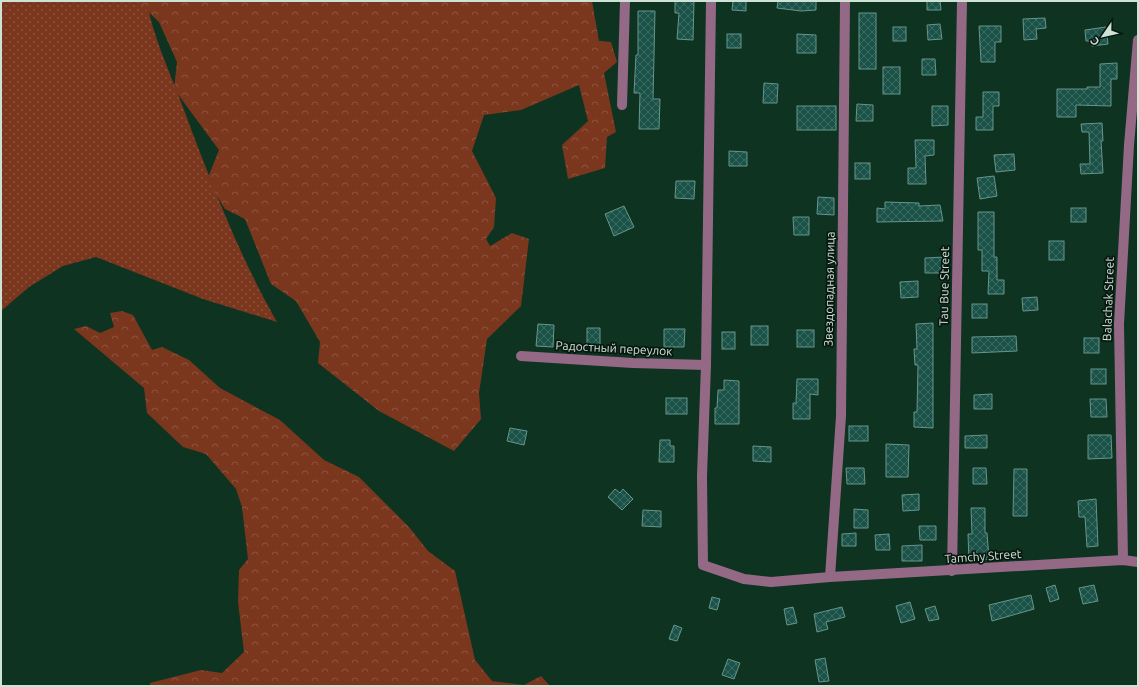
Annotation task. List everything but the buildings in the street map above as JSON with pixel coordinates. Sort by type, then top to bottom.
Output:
[{"type":"street","points":[[622,105],[625,1]]},
{"type":"street","points":[[706,365],[711,1]]},
{"type":"street","name":"Звездопадная улица","points":[[830,577],[841,416],[845,1]]},
{"type":"street","name":"Tau Bue Street","points":[[952,571],[962,1]]},
{"type":"street","name":"Balachak Street","points":[[1123,560],[1119,324],[1129,145],[1138,40]]},
{"type":"street","name":"Радостный переулок","points":[[521,356],[633,363],[706,365]]},
{"type":"street","name":"Tamchy Street","points":[[706,365],[702,476],[703,565],[744,579],[771,582],[830,577],[1123,560],[1138,562]]},
{"type":"green space","points":[[1,1],[147,1],[152,25],[161,52],[224,214],[249,269],[277,322],[203,299],[96,257],[63,266],[29,287],[1,311]]},
{"type":"green space","points":[[137,1],[592,1],[599,41],[611,42],[617,62],[604,73],[616,132],[607,137],[605,168],[568,179],[562,145],[588,121],[579,85],[521,110],[484,115],[472,151],[496,198],[494,227],[486,239],[490,246],[512,233],[529,239],[521,306],[487,339],[479,393],[481,419],[454,451],[379,411],[318,363],[320,342],[296,301],[271,284],[245,219],[225,209],[207,180],[219,150],[174,89],[177,62],[159,22]]},
{"type":"green space","points":[[122,311],[133,315],[152,350],[162,347],[189,360],[220,388],[280,420],[324,460],[359,477],[409,527],[428,551],[455,571],[475,660],[492,681],[524,685],[541,676],[550,686],[150,686],[150,683],[201,670],[222,673],[244,652],[238,602],[239,570],[248,559],[242,507],[236,489],[206,454],[183,447],[147,413],[144,388],[74,329],[86,326],[100,333],[114,327],[110,313]]}]
